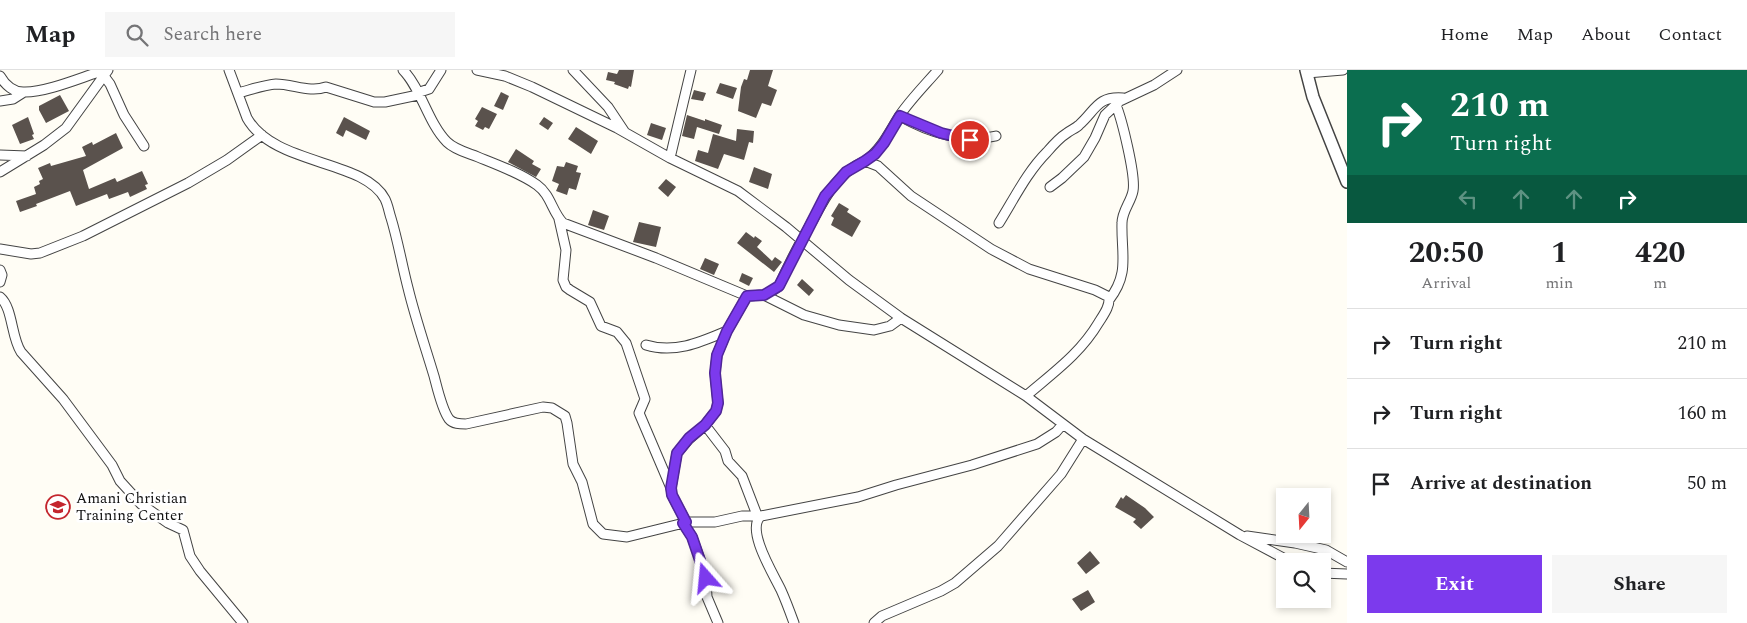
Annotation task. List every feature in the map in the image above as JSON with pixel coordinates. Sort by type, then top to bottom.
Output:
[{"type":"street","points":[[229,70],[251,125],[262,135],[286,149],[358,176],[385,199],[397,239],[408,288],[448,418],[454,423],[466,424],[543,406],[552,408],[565,416],[568,423],[574,464],[593,524],[597,530],[609,536],[627,537],[684,522],[714,522],[759,516],[858,497],[972,465],[1037,444],[1056,432],[1063,424]]},
{"type":"street","points":[[403,70],[412,80],[432,120],[448,143],[537,185],[547,194],[559,219],[566,250],[563,280],[566,287],[590,302],[601,326],[617,332],[626,342],[645,398],[639,413],[671,488],[672,495],[692,537],[706,578],[707,597],[718,623]]},
{"type":"street","points":[[238,93],[275,84],[298,86],[312,90],[326,87],[374,102],[385,102],[418,94],[429,89],[442,70]]},
{"type":"street","points":[[477,70],[506,73],[738,191],[786,227],[848,280],[901,318],[1026,396],[1083,439],[1240,535],[1276,554]]},
{"type":"street","points":[[573,70],[608,107],[626,133]]},
{"type":"street","points":[[670,158],[691,70]]},
{"type":"street","points":[[559,219],[563,223],[656,258],[747,296],[764,295],[779,286],[825,196],[838,180],[851,169],[875,154],[900,116],[938,70]]},
{"type":"street","points":[[1050,187],[1084,157],[1095,138],[1102,120],[1120,102],[1154,85],[1177,70]]},
{"type":"street","points":[[1343,70],[1306,71],[1313,97],[1347,182]]},
{"type":"street","points":[[0,101],[13,99],[24,92],[105,72]]},
{"type":"street","points":[[105,72],[124,115],[144,146]]},
{"type":"street","points":[[0,172],[27,156],[66,128],[105,72]]},
{"type":"street","points":[[0,76],[9,87],[24,92]]},
{"type":"street","points":[[1000,223],[1016,194],[1045,153],[1079,125],[1096,105],[1103,100],[1116,98],[1120,102],[1134,185],[1122,221],[1124,270],[1121,282],[1109,300],[1104,313],[1079,351],[1026,396]]},
{"type":"street","points":[[900,116],[920,126],[958,138],[982,140],[996,136]]},
{"type":"street","points":[[0,249],[31,254],[40,253],[83,236],[188,183],[227,160],[262,135]]},
{"type":"street","points":[[0,155],[27,156]]},
{"type":"street","points":[[865,161],[878,166],[911,196],[991,249],[1029,269],[1105,294],[1109,300]]},
{"type":"street","points":[[0,270],[2,275],[0,282]]},
{"type":"street","points":[[764,295],[804,315],[839,325],[874,330],[890,326],[901,318]]},
{"type":"street","points":[[671,488],[677,453],[689,438],[705,425],[718,408],[716,362],[727,331],[747,296]]},
{"type":"street","points":[[0,297],[7,305],[17,346],[21,352],[63,399],[112,465],[120,481],[141,504],[168,523],[183,530],[190,556],[243,623]]},
{"type":"street","points":[[646,345],[655,348],[673,349],[727,331]]},
{"type":"street","points":[[705,425],[725,451],[728,461],[742,476],[759,516],[757,538],[783,593],[794,623]]},
{"type":"street","points":[[874,623],[882,616],[941,591],[955,583],[998,546],[1061,474],[1083,439]]},
{"type":"street","points":[[1240,535],[1326,550],[1347,562]]},
{"type":"street","points":[[1331,573],[1347,574]]},
{"type":"building","points":[[619,70],[634,70],[631,87],[629,86],[628,89],[614,84],[615,82],[606,80],[608,72],[617,74]]},
{"type":"building","points":[[750,70],[773,70],[768,86],[777,90],[771,106],[762,103],[756,118],[738,111],[741,87],[744,79],[747,80]]},
{"type":"building","points":[[720,83],[737,88],[733,99],[716,93]]},
{"type":"building","points":[[694,90],[706,93],[703,101],[691,99]]},
{"type":"building","points":[[501,92],[509,96],[503,110],[494,106]]},
{"type":"building","points":[[60,95],[69,111],[46,123],[39,110],[39,106]]},
{"type":"building","points":[[482,107],[497,114],[489,129],[485,127],[483,130],[475,126],[478,121],[475,119]]},
{"type":"building","points":[[687,115],[722,125],[719,134],[697,127],[694,139],[682,136]]},
{"type":"building","points":[[28,117],[34,139],[20,144],[12,125]]},
{"type":"building","points":[[344,117],[370,131],[366,140],[346,130],[343,137],[336,133]]},
{"type":"building","points":[[544,117],[553,123],[548,130],[539,124]]},
{"type":"building","points":[[651,123],[666,128],[662,140],[647,135]]},
{"type":"building","points":[[576,127],[598,141],[591,154],[568,139]]},
{"type":"building","points":[[737,129],[754,131],[753,143],[749,142],[744,160],[724,154],[718,169],[695,161],[698,150],[708,153],[713,134],[736,141]]},
{"type":"building","points":[[116,133],[123,148],[83,170],[89,189],[115,178],[117,182],[142,171],[148,184],[145,185],[147,189],[130,197],[128,192],[109,199],[107,194],[76,206],[70,191],[20,212],[16,201],[36,194],[34,187],[40,184],[39,181],[43,179],[38,168],[50,163],[51,166],[86,156],[82,147],[92,142],[93,145]]},
{"type":"building","points":[[516,149],[534,161],[532,164],[541,169],[536,177],[508,162]]},
{"type":"building","points":[[566,162],[578,166],[576,172],[581,173],[576,190],[569,188],[567,195],[556,191],[559,184],[552,181],[557,166],[564,167]]},
{"type":"building","points":[[754,167],[772,174],[768,189],[749,182]]},
{"type":"building","points":[[666,179],[676,187],[668,197],[658,188]]},
{"type":"building","points":[[839,203],[849,209],[847,212],[861,221],[852,237],[831,225],[834,218],[831,216]]},
{"type":"building","points":[[593,210],[609,216],[604,230],[588,225]]},
{"type":"building","points":[[639,222],[661,227],[656,247],[633,242]]},
{"type":"building","points":[[746,232],[762,241],[757,247],[772,261],[775,257],[782,262],[774,272],[737,243]]},
{"type":"building","points":[[705,258],[719,264],[714,275],[700,269]]},
{"type":"building","points":[[742,273],[753,278],[749,286],[739,281]]},
{"type":"building","points":[[802,279],[814,290],[809,296],[797,285]]},
{"type":"building","points":[[1126,495],[1145,508],[1154,517],[1141,529],[1133,522],[1136,519],[1115,507],[1121,497],[1123,499]]},
{"type":"building","points":[[1090,551],[1100,563],[1086,574],[1077,563]]},
{"type":"building","points":[[1088,590],[1095,602],[1081,611],[1072,599]]},
{"type":"place","name":"Amani Christian Training Center","points":[[58,507]]},
{"type":"route","points":[[706,578],[692,537],[683,523],[686,522],[672,495],[671,483],[677,453],[689,438],[705,425],[718,408],[715,373],[717,355],[727,331],[747,296],[764,295],[779,286],[825,196],[846,172],[875,154],[900,116],[941,133],[970,140]]}]
